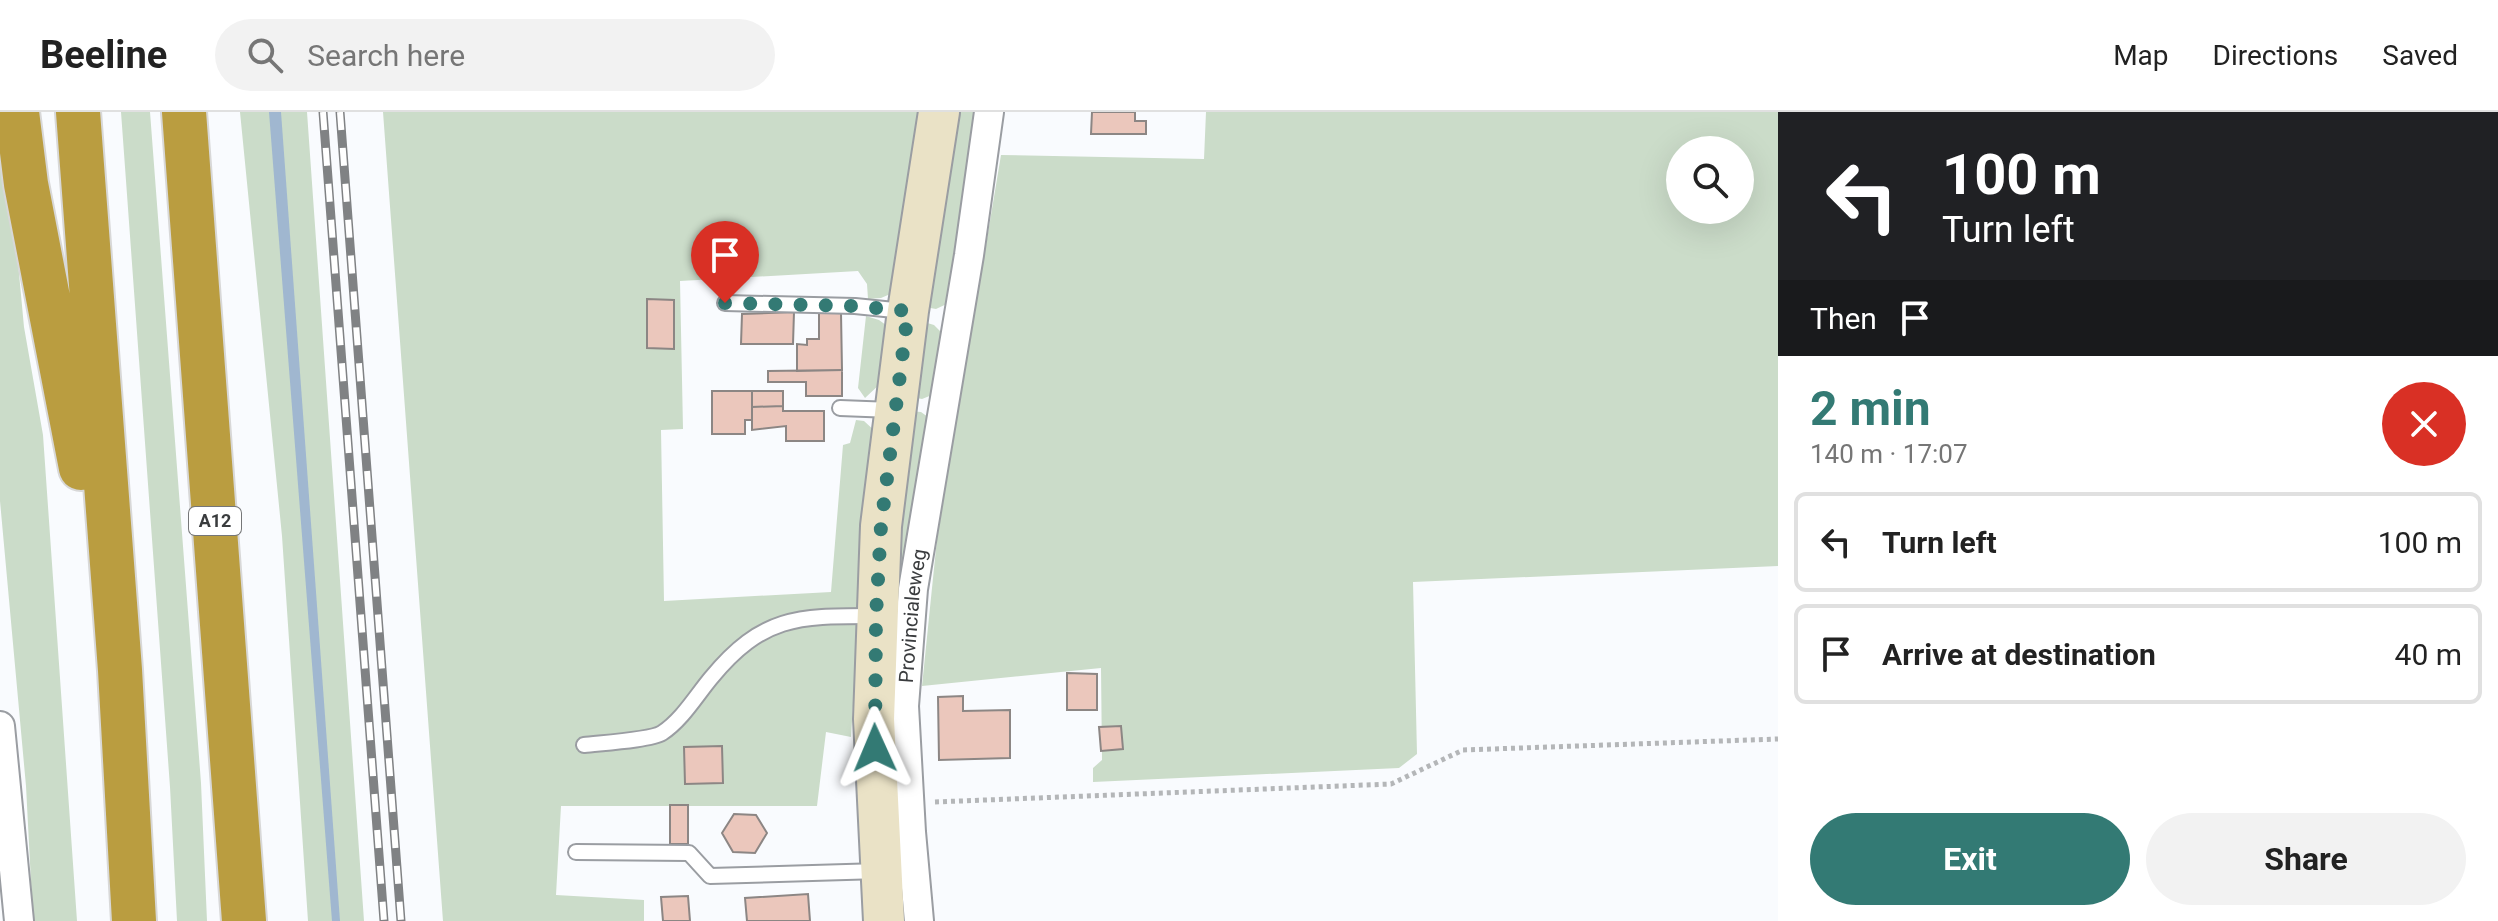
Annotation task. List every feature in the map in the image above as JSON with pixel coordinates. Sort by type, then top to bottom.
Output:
[{"type":"highway","points":[[17,112],[26,184],[120,670]]},
{"type":"highway","points":[[78,112],[120,670],[134,921]]},
{"type":"highway","name":"A12","points":[[184,112],[244,921]]},
{"type":"main road","name":"Provincialeweg","points":[[884,921],[874,719],[894,617],[881,526],[908,311],[939,112]]},
{"type":"street","name":"Provincialeweg","points":[[919,921],[904,706],[894,617],[913,589],[989,112]]},
{"type":"street","points":[[908,311],[957,320]]},
{"type":"street","points":[[896,405],[942,409]]},
{"type":"street","points":[[0,726],[19,921]]},
{"type":"lane","points":[[725,303],[855,306],[908,311]]},
{"type":"lane","points":[[840,408],[896,405]]},
{"type":"lane","points":[[584,745],[659,735],[674,723],[716,671],[774,624],[814,616],[894,617]]},
{"type":"lane","points":[[576,852],[689,853],[710,876],[880,871]]},
{"type":"path","points":[[909,803],[1391,784],[1463,750],[1778,739]]},
{"type":"green space","points":[[0,112],[4,112],[24,327],[43,435],[77,921],[33,921],[26,786],[0,501]]},
{"type":"green space","points":[[121,112],[150,112],[201,783],[207,921],[177,921]]},
{"type":"green space","points":[[240,112],[307,112],[364,921],[308,921],[282,536]]},
{"type":"green space","points":[[383,112],[921,112],[895,292],[868,299],[867,284],[858,271],[680,281],[683,429],[661,430],[664,601],[831,592],[843,445],[850,443],[856,420],[864,421],[877,433],[863,548],[851,737],[826,732],[817,806],[561,806],[556,895],[644,900],[644,921],[443,921]]},
{"type":"green space","points":[[956,112],[979,112],[951,302],[936,309],[925,307]]},
{"type":"green space","points":[[1206,112],[1778,112],[1778,566],[1413,582],[1417,754],[1399,768],[1093,782],[1093,768],[1102,760],[1101,668],[922,686],[937,539],[1001,155],[1204,159]]},
{"type":"green space","points":[[866,316],[890,328],[881,383],[865,398],[858,388]]},
{"type":"green space","points":[[924,322],[934,325],[943,334],[932,395],[922,399],[912,397]]},
{"type":"green space","points":[[910,411],[921,412],[928,417],[898,610],[893,609]]},
{"type":"water","points":[[269,112],[281,112],[340,921],[332,921]]},
{"type":"building","points":[[1092,112],[1135,112],[1135,121],[1146,121],[1146,134],[1091,134]]},
{"type":"building","points":[[647,299],[674,300],[674,349],[647,348]]},
{"type":"building","points":[[794,312],[793,344],[741,344],[742,314]]},
{"type":"building","points":[[819,313],[841,313],[842,370],[797,371],[797,344],[807,345],[807,339],[819,339]]},
{"type":"building","points":[[842,370],[842,396],[806,396],[806,382],[768,382],[768,371]]},
{"type":"building","points":[[712,391],[752,391],[752,420],[745,420],[745,434],[712,434]]},
{"type":"building","points":[[752,391],[783,391],[783,406],[752,407]]},
{"type":"building","points":[[783,406],[783,411],[824,411],[824,441],[786,441],[786,426],[752,430],[752,407]]},
{"type":"building","points":[[1067,673],[1097,674],[1097,710],[1067,710]]},
{"type":"building","points":[[963,696],[963,711],[1010,710],[1010,758],[939,760],[938,697]]},
{"type":"building","points":[[1121,726],[1123,749],[1101,751],[1099,727]]},
{"type":"building","points":[[722,746],[723,783],[685,784],[684,747]]},
{"type":"building","points":[[670,805],[688,805],[688,844],[670,844]]},
{"type":"building","points":[[734,814],[756,815],[767,833],[755,853],[733,852],[722,833]]},
{"type":"building","points":[[808,894],[810,921],[747,921],[745,898]]},
{"type":"building","points":[[688,896],[690,921],[663,921],[661,897]]},
{"type":"railway","points":[[323,112],[384,921]]},
{"type":"railway","points":[[340,112],[401,921]]},
{"type":"route","points":[[725,303],[855,306],[908,311],[881,526],[876,616],[875,748]]}]
